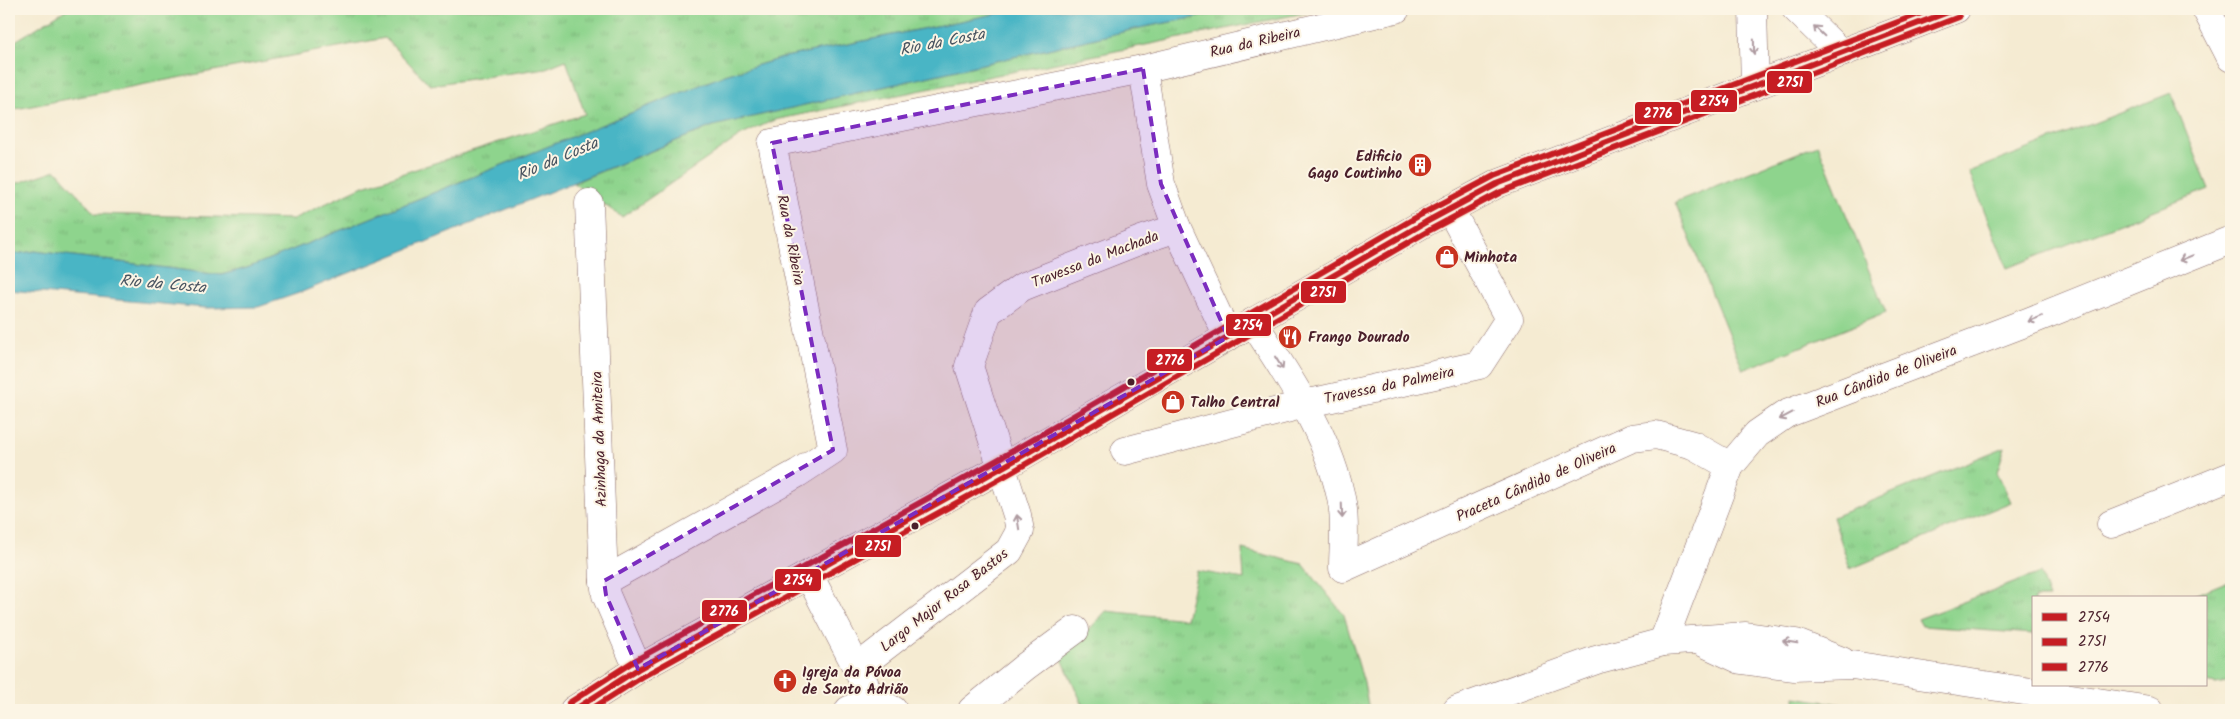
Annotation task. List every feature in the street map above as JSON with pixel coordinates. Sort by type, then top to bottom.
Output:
[{"type":"street","name":"Rua da Ribeira","points":[[604,581],[798,473],[833,450],[772,143],[1143,69],[1396,9]]},
{"type":"street","points":[[1753,9],[1755,86]]},
{"type":"street","points":[[1796,9],[1841,53]]},
{"type":"street","points":[[574,710],[638,669],[1001,468],[1450,209],[1526,172],[1956,9]]},
{"type":"street","points":[[2212,20],[2231,58]]},
{"type":"street","points":[[1143,69],[1161,184],[1177,228]]},
{"type":"street","name":"Azinhaga da Amiteira","points":[[589,203],[604,581],[606,595],[638,669]]},
{"type":"street","name":"Travessa da Palmeira","points":[[1125,452],[1305,404],[1479,366],[1509,319],[1450,209]]},
{"type":"street","name":"Travessa da Machada","points":[[969,366],[988,312],[1022,287],[1141,240],[1177,228],[1228,337]]},
{"type":"street","name":"Rua Cândido de Oliveira","points":[[1663,642],[1730,466],[1757,434],[1786,414],[2030,321],[2231,240]]},
{"type":"street","points":[[1253,322],[1305,404]]},
{"type":"street","name":"Largo Major Rosa Bastos","points":[[857,668],[1009,550],[1020,531],[1018,515],[969,366]]},
{"type":"street","name":"Praceta Cândido de Oliveira","points":[[1305,404],[1331,465],[1342,504],[1343,568],[1632,438],[1656,435],[1693,446],[1730,466]]},
{"type":"street","points":[[2111,524],[2231,476]]},
{"type":"street","points":[[809,575],[857,668],[871,707]]},
{"type":"street","points":[[972,710],[1026,666],[1075,630]]},
{"type":"street","points":[[1457,710],[1596,660],[1663,642],[1700,641],[1746,636],[1796,643],[1852,665],[2150,710]]},
{"type":"highlighted area","points":[[1143,69],[1161,184],[1228,337],[638,669],[606,595],[604,581],[833,450],[772,143]]},
{"type":"green space","points":[[67,9],[1019,9],[785,57],[725,75],[247,268],[221,275],[35,251],[9,255],[9,186],[56,170],[95,214],[293,219],[361,187],[585,114],[566,60],[546,68],[430,85],[385,38],[16,109],[9,112],[9,45]]},
{"type":"green space","points":[[1241,9],[1324,9],[774,120],[740,136],[622,217],[573,183],[713,126],[1144,27]]},
{"type":"green space","points":[[2171,93],[2209,189],[2007,268],[1969,172]]},
{"type":"green space","points":[[1818,145],[1886,313],[1743,370],[1675,202]]},
{"type":"green space","points":[[2005,447],[1997,472],[2011,502],[1850,569],[1833,517]]},
{"type":"green space","points":[[1242,549],[1303,564],[1344,615],[1364,683],[1369,710],[1085,710],[1062,659],[1106,611],[1186,619],[1197,571],[1244,579]]},
{"type":"green space","points":[[2040,573],[2048,596],[2032,596],[2032,634],[1922,626],[1918,619]]},
{"type":"green space","points":[[2231,580],[2231,636],[2224,640],[2231,662],[2231,681],[2216,684],[2208,682],[2208,596],[2192,596]]},
{"type":"green space","points":[[1795,697],[1853,706],[1852,710],[1796,710]]},
{"type":"water","name":"Rio da Costa","points":[[1019,9],[1241,9],[1144,27],[713,126],[302,292],[258,307],[206,308],[9,290],[9,255],[35,251],[221,275],[247,268],[725,75],[785,57]]},
{"type":"transit line","name":"2776","points":[[569,703],[634,661],[997,460],[1422,214],[1494,176],[1932,9]]},
{"type":"transit line","name":"2754","points":[[574,710],[638,669],[1001,468],[1426,222],[1497,184],[1956,9]]},
{"type":"transit line","name":"2751","points":[[590,710],[642,677],[1005,476],[1430,230],[1501,192],[1959,17]]},
{"type":"place","name":"Edificio Gago Coutinho","points":[[1420,165]]},
{"type":"place","name":"Minhota","points":[[1447,257]]},
{"type":"place","name":"Frango Dourado","points":[[1290,337]]},
{"type":"place","name":"Talho Central","points":[[1173,402]]},
{"type":"place","name":"Igreja da Póvoa de Santo Adrião","points":[[785,681]]}]
